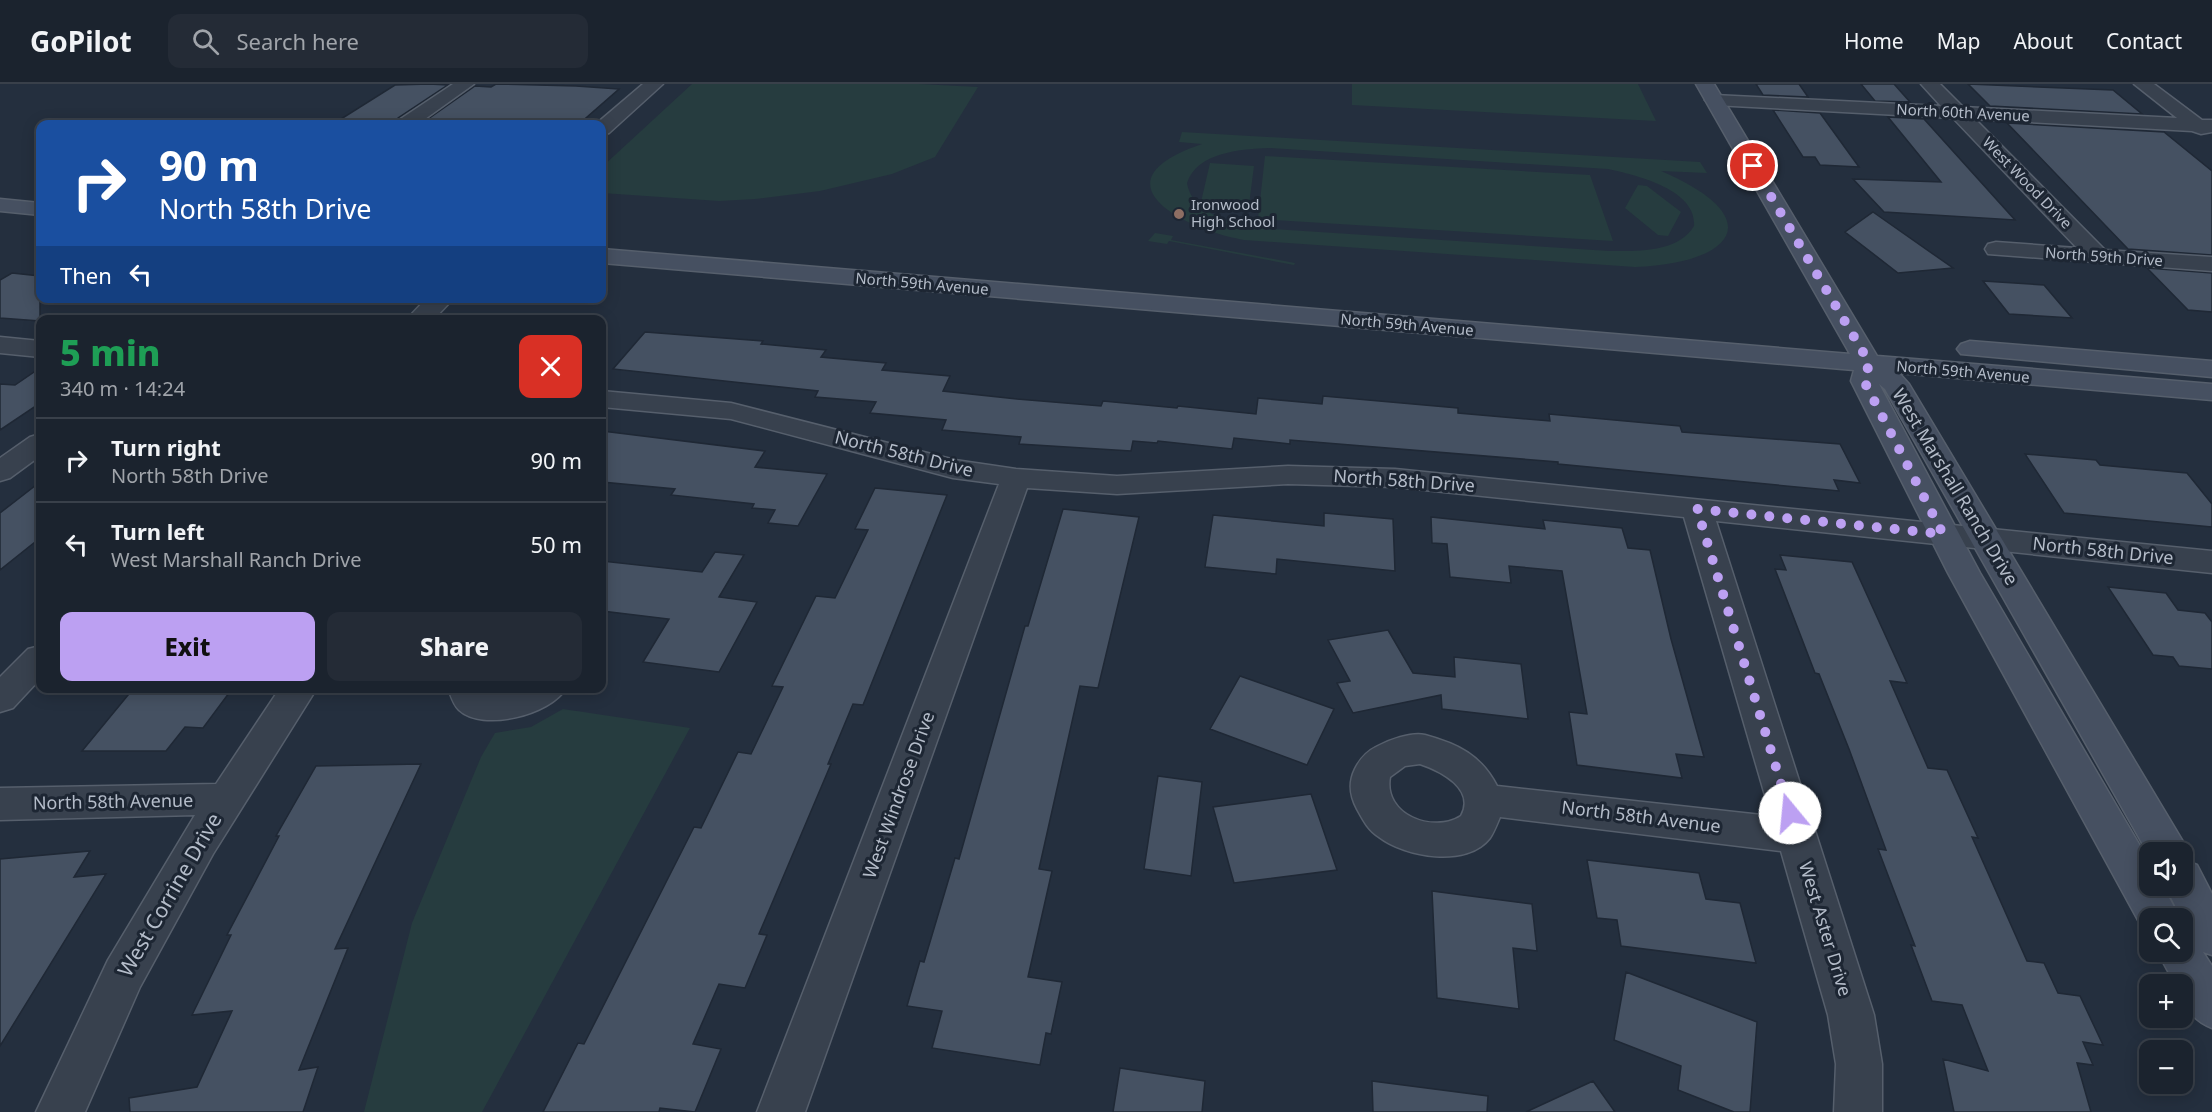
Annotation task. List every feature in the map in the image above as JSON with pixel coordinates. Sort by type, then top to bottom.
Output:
[{"type":"main road","points":[[1709,92],[1863,352]]},
{"type":"main road","points":[[0,188],[36,191]]},
{"type":"main road","points":[[0,205],[36,209]]},
{"type":"main road","name":"North 59th Avenue","points":[[606,237],[1098,277],[1863,352],[2212,392]]},
{"type":"main road","name":"North 59th Avenue","points":[[606,256],[1021,292],[1863,352],[2212,369]]},
{"type":"main road","points":[[1021,292],[1066,288],[1098,277]]},
{"type":"main road","name":"West Marshall Ranch Drive","points":[[1863,352],[1864,381],[1943,534],[2153,908]]},
{"type":"main road","name":"West Marshall Ranch Drive","points":[[1863,352],[1896,384],[2162,842]]},
{"type":"main road","points":[[2192,896],[2212,936]]},
{"type":"main road","points":[[2185,962],[2212,1007]]},
{"type":"street","points":[[411,120],[465,84]]},
{"type":"street","points":[[606,126],[654,84]]},
{"type":"street","name":"West Wood Drive","points":[[1930,84],[2099,257]]},
{"type":"street","points":[[2143,84],[2207,129]]},
{"type":"street","name":"North 60th Avenue","points":[[1709,92],[1959,113],[2207,129]]},
{"type":"street","name":"North 59th Drive","points":[[1996,249],[2212,264]]},
{"type":"street","points":[[423,315],[437,303]]},
{"type":"street","points":[[0,345],[36,349]]},
{"type":"street","name":"North 58th Drive","points":[[606,399],[731,411],[953,469],[1016,478],[1117,485],[1288,475],[1395,478],[2212,562]]},
{"type":"street","points":[[0,472],[36,446]]},
{"type":"street","name":"West Windrose Drive","points":[[782,1112],[1016,478]]},
{"type":"street","name":"West Aster Drive","points":[[1697,509],[1851,1015],[1859,1064],[1858,1112]]},
{"type":"street","points":[[0,699],[36,662]]},
{"type":"street","name":"West Corrine Drive","points":[[60,1112],[124,974],[225,799],[296,693]]},
{"type":"street","points":[[469,693],[473,701],[483,706],[496,708],[527,701],[540,693]]},
{"type":"street","name":"North 58th Avenue","points":[[0,804],[225,799]]},
{"type":"street","name":"North 58th Avenue","points":[[1485,800],[1797,836]]},
{"type":"green space","points":[[692,84],[919,84],[978,87],[935,157],[892,174],[820,191],[719,201],[606,193],[606,163]]},
{"type":"green space","points":[[1352,84],[1638,84],[1656,121],[1352,105]]},
{"type":"green space","points":[[1182,132],[1700,162],[1707,173],[1661,171],[1695,188],[1717,205],[1727,221],[1726,235],[1716,247],[1697,257],[1669,264],[1635,267],[1244,240],[1196,226],[1174,215],[1158,202],[1151,188],[1153,173],[1170,158],[1202,144],[1179,142]],"holes":[[[1269,148],[1608,169],[1648,180],[1675,193],[1686,202],[1692,213],[1694,226],[1687,235],[1667,246],[1656,249],[1620,251],[1273,229],[1235,222],[1209,212],[1191,195],[1187,183],[1192,173],[1210,159],[1234,151]]]},
{"type":"green space","points":[[1265,156],[1590,175],[1613,241],[1258,219]]},
{"type":"green space","points":[[1210,163],[1254,166],[1249,205],[1201,202]]},
{"type":"green space","points":[[1638,185],[1647,186],[1681,212],[1668,236],[1658,235],[1625,208]]},
{"type":"green space","points":[[1155,233],[1173,236],[1171,240],[1295,263],[1294,265],[1169,241],[1167,244],[1148,241]]},
{"type":"green space","points":[[563,709],[690,728],[482,1112],[364,1112],[412,923],[481,757],[495,733],[531,727]]},
{"type":"building","points":[[496,84],[619,89],[584,120],[427,120],[475,86],[491,87]]},
{"type":"building","points":[[1756,84],[1799,84],[1808,97],[1763,95]]},
{"type":"building","points":[[1861,84],[1894,84],[1910,102],[1875,101]]},
{"type":"building","points":[[1968,84],[2113,90],[2142,114],[1990,106]]},
{"type":"building","points":[[395,85],[448,85],[397,120],[339,120]]},
{"type":"building","points":[[1773,110],[1820,113],[1859,167],[1820,165],[1815,157],[1803,157]]},
{"type":"building","points":[[1888,117],[1924,119],[2015,220],[1884,212],[1853,179],[1941,182]]},
{"type":"building","points":[[2007,123],[2164,132],[2212,171],[2212,255],[2128,249]]},
{"type":"building","points":[[1873,212],[1953,268],[1898,273],[1845,232]]},
{"type":"building","points":[[2147,268],[2212,273],[2212,312],[2188,310]]},
{"type":"building","points":[[12,273],[36,276],[36,303],[40,303],[40,315],[36,315],[36,321],[0,318],[0,280]]},
{"type":"building","points":[[1983,281],[2044,285],[2072,318],[2009,314]]},
{"type":"building","points":[[645,332],[763,341],[761,344],[826,350],[821,357],[886,363],[882,370],[950,376],[943,391],[1017,399],[1101,406],[1103,401],[1256,414],[1258,398],[1322,404],[1323,396],[1458,408],[1458,413],[1550,421],[1549,414],[1680,426],[1682,432],[1840,444],[1860,483],[1834,480],[1839,491],[1558,464],[1558,462],[1290,440],[1290,444],[1234,438],[1232,449],[1158,441],[1157,443],[1133,441],[1131,451],[1019,444],[1021,437],[942,430],[946,420],[870,413],[876,402],[815,397],[818,391],[613,369]]},
{"type":"building","points":[[36,371],[36,406],[0,430],[0,384],[15,385]]},
{"type":"building","points":[[606,431],[765,451],[755,467],[827,474],[798,526],[768,523],[775,510],[752,508],[754,504],[671,495],[675,489],[606,482]]},
{"type":"building","points":[[2025,454],[2096,460],[2100,465],[2187,473],[2212,504],[2212,527],[2064,513]]},
{"type":"building","points":[[36,485],[36,541],[0,570],[0,513]]},
{"type":"building","points":[[875,488],[947,495],[863,705],[853,704],[828,764],[831,764],[759,934],[767,935],[745,988],[719,984],[693,1044],[721,1049],[695,1112],[660,1108],[659,1112],[543,1112],[578,1043],[584,1044],[694,827],[701,828],[738,752],[751,754],[783,687],[772,686],[816,596],[835,598],[868,530],[855,529]]},
{"type":"building","points":[[1063,509],[1139,517],[1098,688],[1080,686],[1039,869],[1052,871],[1028,977],[1062,982],[1051,1034],[1046,1033],[1040,1065],[932,1048],[942,1011],[907,1006],[920,961],[924,962],[955,858],[959,859],[1025,626],[1028,626]]},
{"type":"building","points":[[1324,513],[1393,519],[1395,571],[1277,559],[1276,574],[1205,567],[1213,515],[1324,526]]},
{"type":"building","points":[[1431,517],[1545,529],[1543,520],[1622,528],[1628,548],[1650,550],[1671,639],[1704,757],[1676,754],[1682,778],[1577,765],[1569,712],[1587,714],[1562,571],[1509,566],[1511,583],[1450,577],[1447,544],[1432,543]]},
{"type":"building","points":[[715,552],[744,555],[719,597],[757,602],[719,672],[643,662],[669,619],[606,611],[606,561],[702,572]]},
{"type":"building","points":[[1780,555],[1852,562],[1907,683],[1890,681],[1928,768],[1947,770],[1978,838],[1972,837],[2027,961],[2044,963],[2058,993],[2080,996],[2103,1045],[2083,1042],[2093,1065],[2077,1063],[2091,1112],[1954,1112],[1943,1059],[1988,1071],[1962,1005],[1932,1001],[1911,945],[1915,946],[1878,849],[1886,850],[1849,749],[1819,674],[1815,673],[1775,569],[1786,570]]},
{"type":"building","points":[[2108,587],[2166,593],[2178,610],[2205,613],[2212,622],[2212,669],[2179,666],[2173,657],[2153,655]]},
{"type":"building","points":[[1388,630],[1413,673],[1455,677],[1454,657],[1521,664],[1528,719],[1442,709],[1441,695],[1353,713],[1337,683],[1350,681],[1328,640]]},
{"type":"building","points":[[1240,676],[1334,709],[1307,765],[1210,729]]},
{"type":"building","points":[[130,693],[229,693],[203,728],[185,727],[166,751],[82,751]]},
{"type":"building","points":[[421,764],[335,949],[348,948],[299,1070],[318,1067],[303,1112],[130,1112],[129,1098],[197,1087],[232,1011],[192,1015],[231,935],[227,935],[279,836],[276,836],[316,766]]},
{"type":"building","points":[[1158,776],[1202,782],[1191,876],[1144,869]]},
{"type":"building","points":[[1311,794],[1337,870],[1234,883],[1213,807]]},
{"type":"building","points":[[90,851],[74,877],[106,874],[0,1046],[0,859]]},
{"type":"building","points":[[1587,860],[1699,873],[1706,899],[1740,903],[1756,963],[1621,946],[1617,920],[1597,918]]},
{"type":"building","points":[[1432,891],[1532,904],[1537,951],[1513,948],[1519,1009],[1437,998]]},
{"type":"building","points":[[1626,972],[1757,1022],[1750,1112],[1734,1112],[1678,1090],[1681,1066],[1614,1040]]},
{"type":"building","points":[[1120,1068],[1205,1081],[1202,1112],[1113,1112]]},
{"type":"building","points":[[1372,1081],[1488,1096],[1487,1112],[1373,1112]]},
{"type":"building","points":[[1593,1081],[1615,1112],[1526,1112]]},
{"type":"place","name":"Ironwood High School","points":[[1179,214]]},
{"type":"route","points":[[1753,166],[1857,340],[1869,364],[1864,381],[1943,534],[1697,509],[1790,813]]}]
